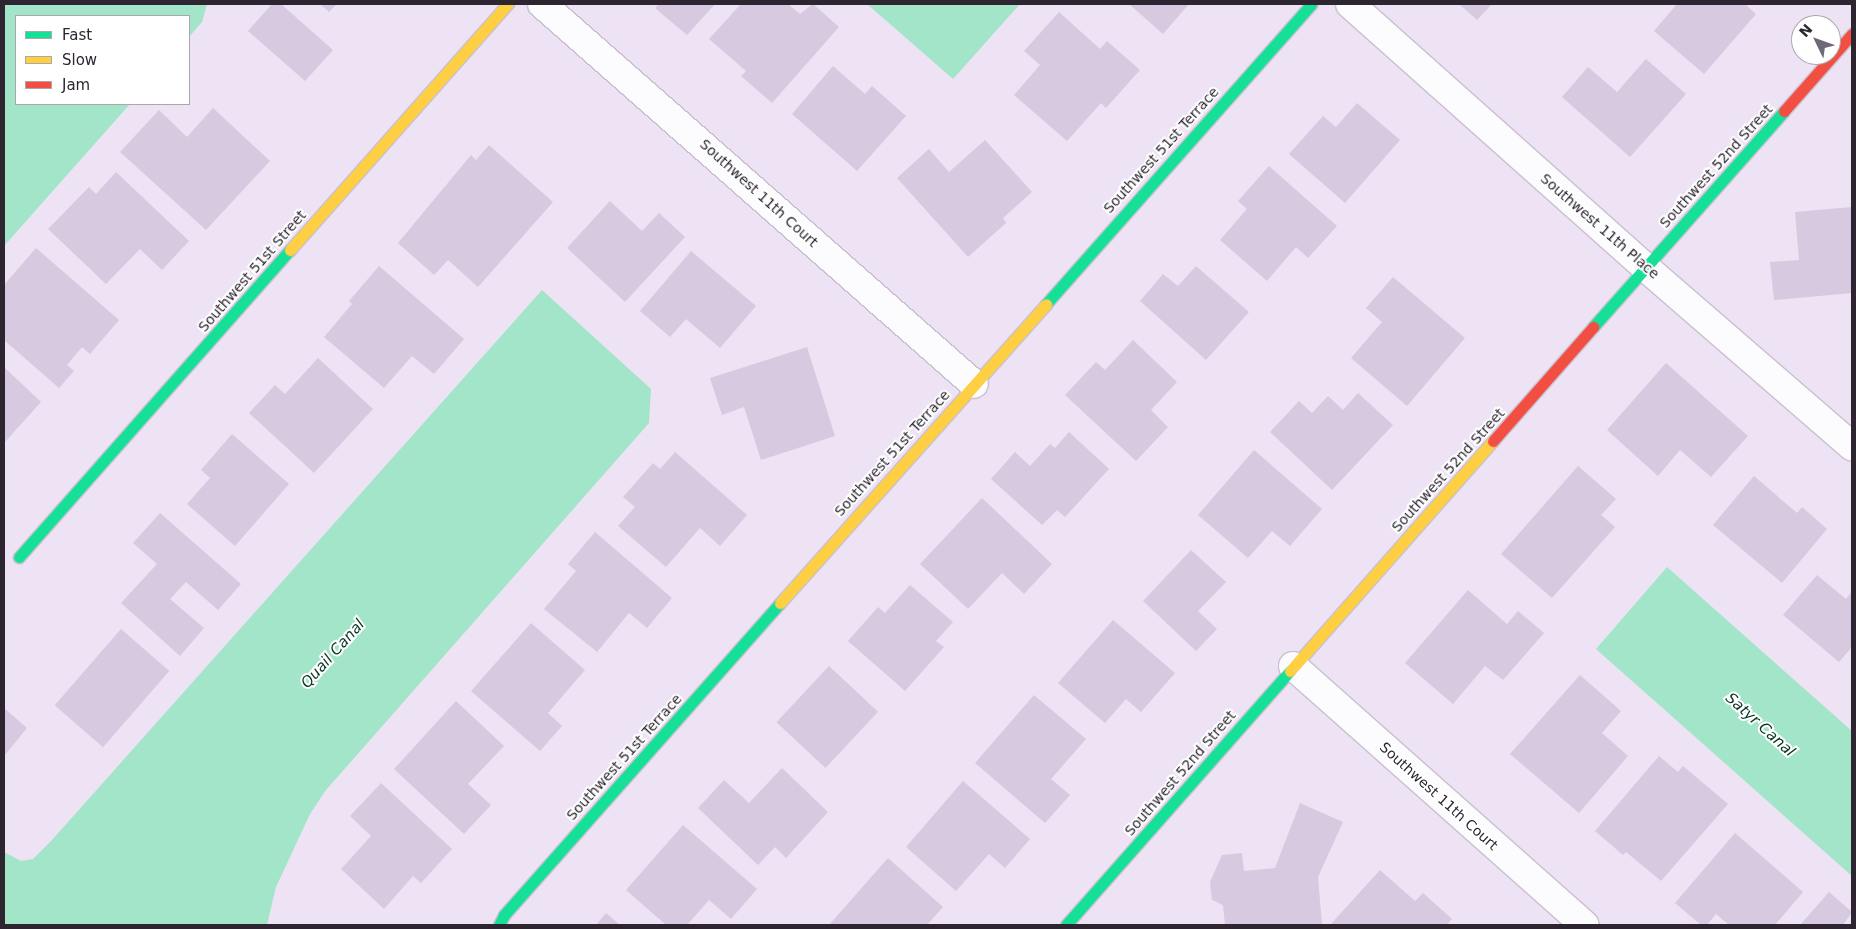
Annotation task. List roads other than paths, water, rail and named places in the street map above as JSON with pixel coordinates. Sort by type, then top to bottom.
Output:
[{"type":"street","name":"Southwest 51st Street","points":[[19,557],[508,4]]},
{"type":"street","name":"Southwest 11th Court","points":[[542,4],[974,384]]},
{"type":"street","name":"Southwest 51st Terrace","points":[[499,925],[504,915],[1311,4]]},
{"type":"street","name":"Southwest 11th Place","points":[[1350,4],[1645,267],[1852,446]]},
{"type":"street","name":"Southwest 52nd Street","points":[[1066,925],[1852,34]]},
{"type":"street","name":"Southwest 11th Court","points":[[1293,666],[1585,925]]},
{"type":"water","points":[[4,4],[207,4],[202,22],[190,36],[190,15],[15,15],[15,105],[129,105],[4,246]]},
{"type":"water","points":[[867,4],[1020,4],[953,79]]},
{"type":"water","name":"Quail Canal","points":[[542,290],[651,389],[649,423],[326,790],[310,814],[276,887],[267,925],[4,925],[4,852],[21,861],[33,859],[52,840]]},
{"type":"water","name":"Satyr Canal","points":[[1667,567],[1852,731],[1852,876],[1596,649]]}]
